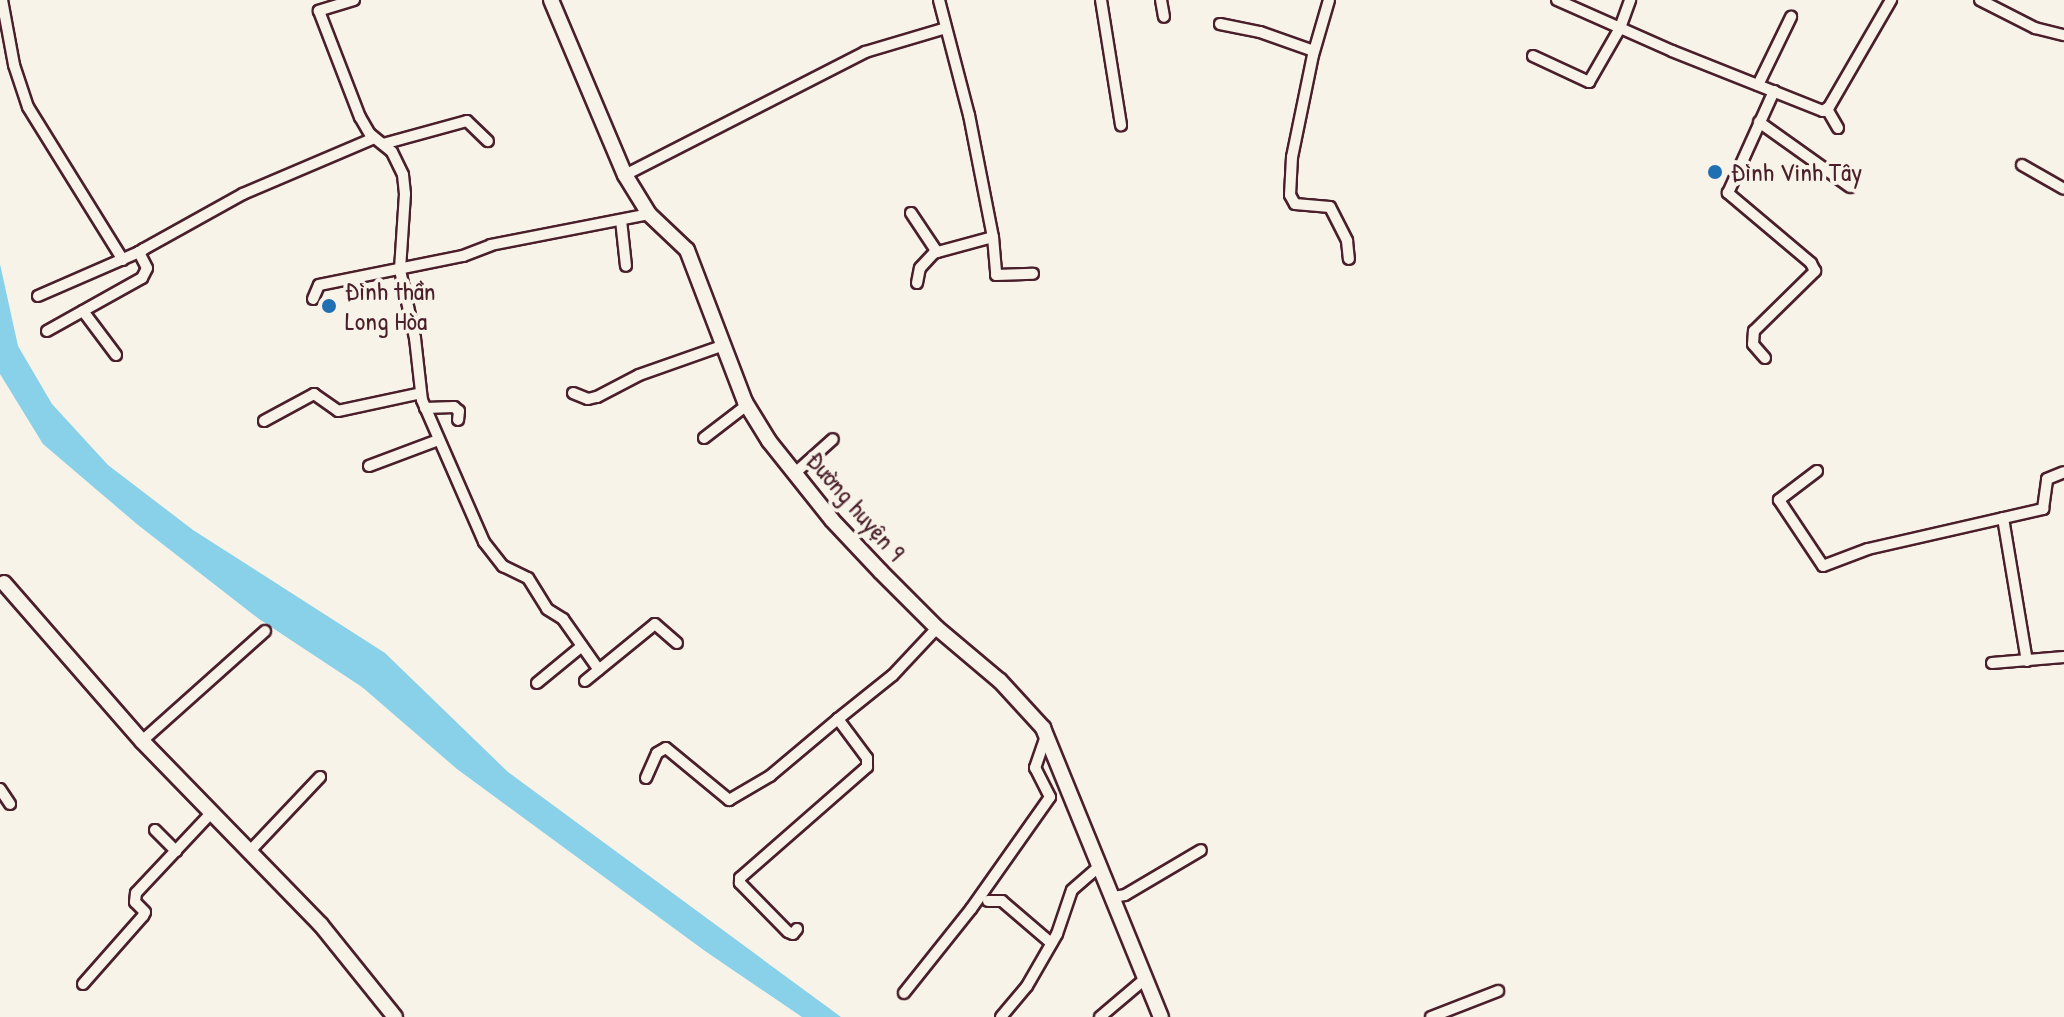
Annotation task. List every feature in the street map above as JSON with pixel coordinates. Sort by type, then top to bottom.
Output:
[{"type":"street","points":[[2,0],[14,65],[28,107],[123,260]]},
{"type":"street","points":[[354,0],[316,6],[349,92],[378,141],[399,162],[403,175],[405,194],[400,267],[425,408],[493,556],[528,578],[547,609],[563,619],[599,670]]},
{"type":"street","name":"Đường huyện 9","points":[[551,0],[582,80],[625,175],[649,214],[687,250],[747,405],[794,474],[832,520],[937,628],[1000,681],[1031,712],[1047,734],[1161,1017]]},
{"type":"street","points":[[939,0],[969,115],[993,237],[997,277],[1033,274]]},
{"type":"street","points":[[1101,0],[1121,125]]},
{"type":"street","points":[[1161,0],[1164,17]]},
{"type":"street","points":[[1329,0],[1314,51],[1292,157],[1290,195],[1295,204],[1330,207],[1347,241],[1349,259]]},
{"type":"street","points":[[1557,0],[1758,85],[1820,110],[1827,109]]},
{"type":"street","points":[[1533,56],[1589,82],[1620,28],[1630,0]]},
{"type":"street","points":[[1827,109],[1891,0]]},
{"type":"street","points":[[1987,1],[2035,28],[2064,35]]},
{"type":"street","points":[[1758,85],[1791,17]]},
{"type":"street","points":[[1220,24],[1260,32],[1314,51]]},
{"type":"street","points":[[625,175],[865,52],[946,28]]},
{"type":"street","points":[[1765,358],[1753,344],[1754,331],[1815,271],[1811,263],[1728,193],[1774,91]]},
{"type":"street","points":[[1827,109],[1838,128]]},
{"type":"street","points":[[38,296],[123,260],[243,194],[378,141],[467,121],[475,125],[488,141]]},
{"type":"street","points":[[1759,122],[1850,187]]},
{"type":"street","points":[[2022,165],[2064,189]]},
{"type":"street","points":[[911,213],[937,252]]},
{"type":"street","points":[[313,299],[319,285],[649,214]]},
{"type":"street","points":[[621,220],[626,266]]},
{"type":"street","points":[[917,283],[920,268],[937,252],[993,237]]},
{"type":"street","points":[[47,331],[146,273],[139,252]]},
{"type":"street","points":[[83,311],[116,355]]},
{"type":"street","points":[[573,393],[588,399],[597,397],[639,375],[724,345]]},
{"type":"street","points":[[264,421],[314,394],[338,411],[421,393]]},
{"type":"street","points":[[704,438],[747,405]]},
{"type":"street","points":[[425,408],[454,407],[459,411],[458,420]]},
{"type":"street","points":[[794,474],[833,439]]},
{"type":"street","points":[[369,466],[438,440]]},
{"type":"street","points":[[1817,471],[1779,500],[1823,566],[1868,549],[2043,509],[2047,479],[2064,472]]},
{"type":"street","points":[[2003,518],[2027,661]]},
{"type":"street","points":[[1,583],[142,741],[321,925],[395,1017]]},
{"type":"street","points":[[585,681],[655,624],[677,643]]},
{"type":"street","points":[[646,778],[657,753],[666,748],[729,800],[770,776],[893,675],[937,628]]},
{"type":"street","points":[[142,741],[265,631]]},
{"type":"street","points":[[537,683],[582,646]]},
{"type":"street","points":[[1992,663],[2064,657]]},
{"type":"street","points":[[797,929],[793,934],[788,932],[740,881],[867,767],[867,758],[838,719]]},
{"type":"street","points":[[904,993],[971,909],[1050,797],[1035,768],[1047,734]]},
{"type":"street","points":[[250,851],[320,777]]},
{"type":"street","points":[[0,789],[10,804]]},
{"type":"street","points":[[83,984],[143,916],[143,909],[135,902],[136,893],[212,812]]},
{"type":"street","points":[[155,830],[176,851]]},
{"type":"street","points":[[1113,897],[1125,895],[1201,850]]},
{"type":"street","points":[[1001,1017],[1027,986],[1051,943],[1072,890],[1100,866]]},
{"type":"street","points":[[988,901],[1002,901],[1051,943]]},
{"type":"street","points":[[1100,1017],[1145,979]]},
{"type":"street","points":[[1431,1017],[1498,991]]},
{"type":"water","points":[[0,264],[18,346],[52,404],[108,465],[193,530],[385,653],[508,772],[841,1017],[802,1017],[705,951],[457,769],[362,687],[259,619],[138,525],[43,444],[0,374]]},
{"type":"place","name":"Đình Vinh Tây","points":[[1715,172]]},
{"type":"place","name":"Đình thần Long Hòa","points":[[329,306]]}]
